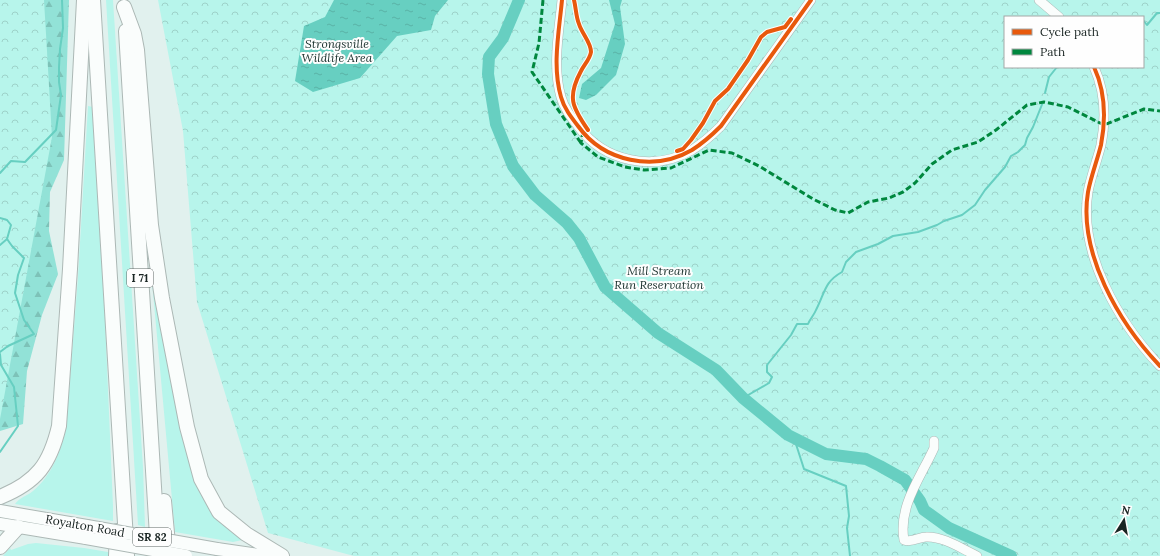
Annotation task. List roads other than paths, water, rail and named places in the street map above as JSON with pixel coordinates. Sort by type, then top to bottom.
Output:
[{"type":"highway","points":[[0,497],[25,485],[37,474],[48,460],[55,444],[59,426],[70,269],[84,0]]},
{"type":"highway","name":"I 71","points":[[93,0],[127,556]]},
{"type":"highway","points":[[124,4],[134,34],[137,50],[151,225],[162,298],[187,428],[201,479],[219,512],[246,534],[282,556]]},
{"type":"highway","name":"I 71","points":[[124,4],[158,556]]},
{"type":"highway","points":[[116,556],[119,423]]},
{"type":"highway","points":[[151,433],[160,456],[170,556]]},
{"type":"highway","points":[[0,547],[18,527]]},
{"type":"main road","name":"Royalton Road","points":[[0,511],[186,556]]},
{"type":"main road","name":"Royalton Road","points":[[0,524],[18,527],[86,532],[265,556]]},
{"type":"street","points":[[562,0],[557,67],[561,98],[566,110],[586,137],[603,150],[617,157],[644,162],[669,159],[684,153],[704,142],[716,131],[745,94],[811,0]]},
{"type":"street","points":[[1040,0],[1058,16]]},
{"type":"street","points":[[1094,68],[1100,85],[1104,115],[1101,145],[1088,191],[1086,208],[1092,254],[1108,292],[1121,317],[1141,345],[1160,366]]},
{"type":"street","points":[[934,440],[934,448],[910,496],[905,510],[904,540],[910,541],[926,537],[942,540],[977,556]]},
{"type":"water","points":[[334,0],[448,0],[435,16],[431,30],[397,36],[360,78],[313,92],[295,81],[304,26],[325,17]]},
{"type":"water","points":[[609,0],[622,0],[620,7],[625,44],[616,75],[596,95],[586,100],[579,98],[582,84],[601,68],[615,24]]},
{"type":"waterway","points":[[0,173],[11,161],[25,162],[56,130],[61,95],[59,67],[63,28],[62,0]]},
{"type":"waterway","points":[[519,0],[503,38],[489,57],[488,74],[496,124],[513,166],[535,195],[567,223],[579,238],[605,287],[658,333],[716,370],[743,398],[788,435],[826,454],[866,459],[880,466],[905,480],[920,501],[924,510],[949,528],[1011,556]]},
{"type":"waterway","points":[[1144,21],[1147,25],[1157,13],[1160,13]]},
{"type":"waterway","points":[[1045,93],[1049,77],[1056,68]]},
{"type":"waterway","points":[[743,398],[769,383],[772,377],[767,372],[767,365],[791,335],[797,324],[808,324],[828,284],[842,272],[846,262],[856,252],[878,244],[893,236],[918,232],[937,225],[962,215],[975,205],[985,190],[1005,167],[1011,156],[1025,145],[1043,102]]},
{"type":"waterway","points":[[0,218],[7,220],[11,225],[7,239],[24,258],[18,275],[15,293],[24,320],[34,334],[8,346],[0,352]]},
{"type":"waterway","points":[[0,245],[7,239]]},
{"type":"waterway","points":[[0,354],[1,365],[14,387],[18,426],[0,452]]},
{"type":"waterway","points":[[794,438],[804,469],[846,486],[849,516],[847,528],[850,556]]},
{"type":"park label","name":"Strongsville Wildlife Area","points":[[337,51]]},
{"type":"park label","name":"Mill Stream Run Reservation","points":[[659,278]]}]
